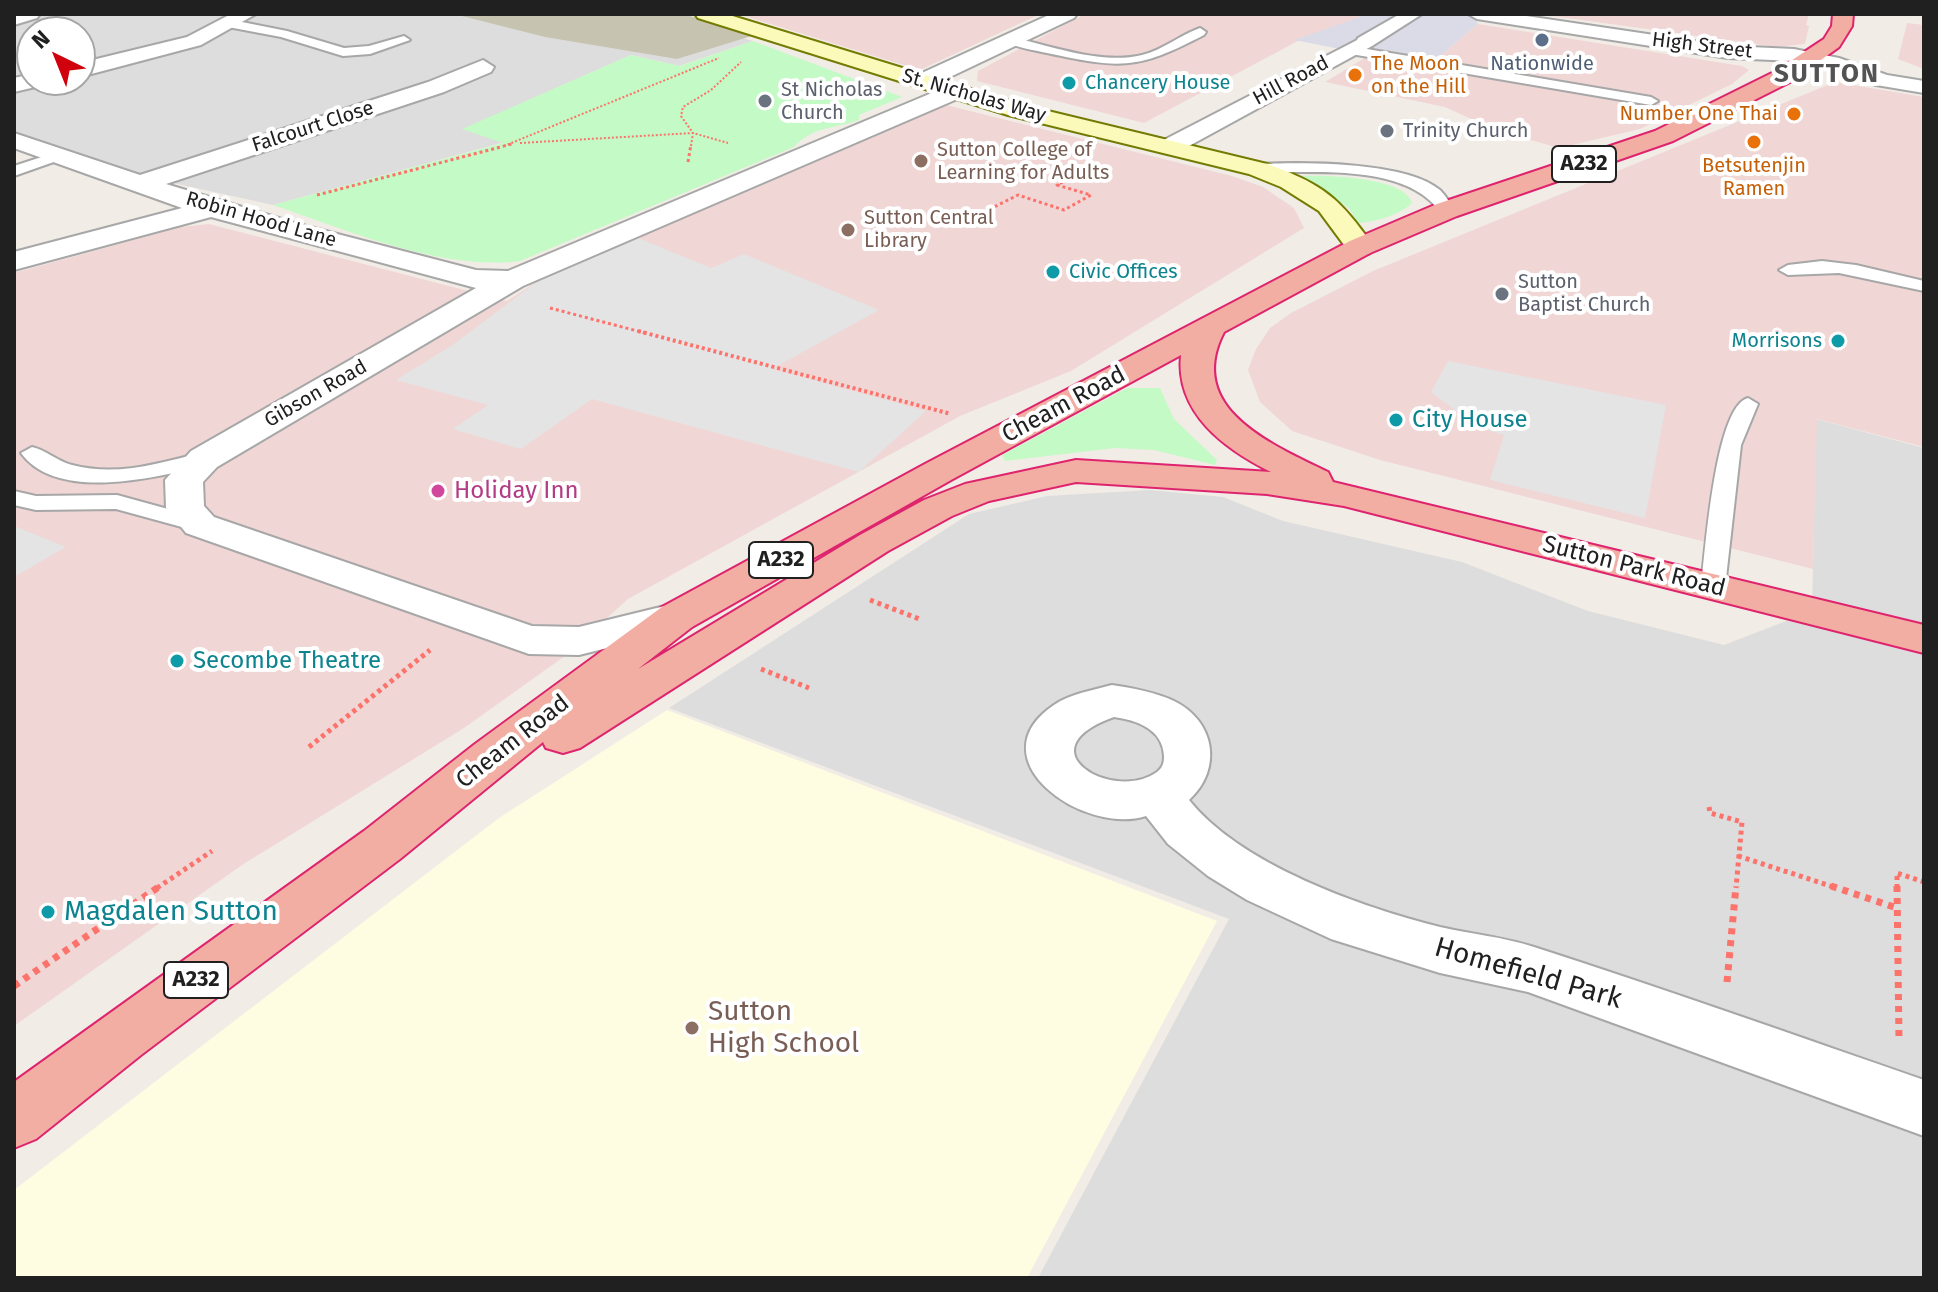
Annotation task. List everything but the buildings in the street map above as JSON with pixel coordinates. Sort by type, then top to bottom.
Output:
[{"type":"highway","name":"A232","points":[[1808,62],[1832,43],[1842,26],[1843,14]]},
{"type":"highway","name":"Cheam Road","points":[[14,1119],[282,916],[382,845],[492,756],[677,617],[1360,247],[1447,210],[1664,136],[1808,62]]},
{"type":"highway","name":"Sutton Park Road","points":[[1212,325],[1197,357],[1198,378],[1220,422],[1246,444],[1345,495]]},
{"type":"highway","name":"Sutton Park Road","points":[[978,492],[1076,471],[1267,483],[1345,495],[1924,639]]},
{"type":"highway","name":"Cheam Road","points":[[382,845],[874,543],[938,508],[978,492]]},
{"type":"main road","name":"St. Nicholas Way","points":[[705,14],[954,92],[1258,169],[1290,181],[1329,205],[1360,247]]},
{"type":"street","points":[[14,19],[30,14]]},
{"type":"street","points":[[921,82],[1067,14]]},
{"type":"street","name":"Hill Road","points":[[1169,147],[1413,14]]},
{"type":"street","name":"High Street","points":[[1477,14],[1808,62],[1883,81],[1924,87]]},
{"type":"street","points":[[96,66],[168,49],[239,19]]},
{"type":"street","name":"Falcourt Close","points":[[142,183],[436,87],[483,67]]},
{"type":"street","name":"Gibson Road","points":[[200,525],[185,508],[184,480],[204,459],[501,286],[954,92]]},
{"type":"street","name":"Robin Hood Lane","points":[[14,140],[225,212],[501,286]]},
{"type":"street","points":[[14,261],[225,212]]},
{"type":"street","points":[[200,525],[529,640],[579,641],[677,617]]},
{"type":"street","name":"Homefield Park","points":[[1159,796],[1187,832],[1254,880],[1316,910],[1461,957],[1530,969],[1912,1104]]},
{"type":"lane","points":[[239,19],[343,52],[370,50],[404,40]]},
{"type":"lane","points":[[1011,41],[1076,54],[1133,60],[1153,55],[1200,32]]},
{"type":"lane","points":[[1357,46],[1651,101]]},
{"type":"lane","points":[[14,171],[60,155]]},
{"type":"lane","points":[[1258,169],[1297,167],[1374,175],[1413,183],[1433,192],[1447,210]]},
{"type":"lane","points":[[1788,270],[1808,265],[1832,266],[1924,286]]},
{"type":"lane","points":[[1713,587],[1730,445],[1748,404]]},
{"type":"lane","points":[[32,453],[41,465],[84,474],[129,477],[204,459]]},
{"type":"lane","points":[[14,498],[36,503],[117,502],[200,525]]},
{"type":"path","points":[[678,210],[693,133],[681,116],[683,107],[721,82],[749,54]]},
{"type":"path","points":[[225,212],[515,143],[722,57]]},
{"type":"path","points":[[515,143],[693,133],[730,143]]},
{"type":"path","points":[[984,212],[1018,195],[1064,210],[1091,195],[1057,185],[1090,168]]},
{"type":"path","points":[[501,286],[960,416],[1008,435]]},
{"type":"path","points":[[309,747],[468,619]]},
{"type":"path","points":[[1709,807],[1710,813],[1742,822],[1724,1008],[1736,1041]]},
{"type":"path","points":[[14,986],[212,851]]},
{"type":"path","points":[[1738,856],[1897,908]]},
{"type":"path","points":[[1912,1104],[1897,873],[1924,882]]},
{"type":"shaded area","points":[[14,14],[612,14],[673,17],[753,41],[679,66],[631,55],[464,129],[505,142],[273,205],[14,148]]},
{"type":"shaded area","points":[[454,14],[683,14],[755,35],[677,59],[545,37]]},
{"type":"shaded area","points":[[738,14],[1040,14],[920,70]]},
{"type":"shaded area","points":[[1085,14],[1369,14],[1298,41],[1144,123],[977,81],[978,71]]},
{"type":"shaded area","points":[[1369,14],[1473,14],[1478,24],[1434,61],[1367,48],[1340,49],[1294,40]]},
{"type":"shaded area","points":[[1538,14],[1809,14],[1806,25],[1809,26],[1805,44],[1777,47]]},
{"type":"shaded area","points":[[1907,23],[1924,25],[1924,69],[1898,59]]},
{"type":"shaded area","points":[[1478,24],[1742,66],[1749,70],[1732,84],[1640,129],[1559,148],[1495,130],[1445,107],[1325,82],[1368,56],[1434,61]]},
{"type":"shaded area","points":[[1835,82],[1924,97],[1924,447],[1817,419],[1813,569],[1380,460],[1292,431],[1260,402],[1248,370],[1256,349],[1270,328],[1291,313],[1373,271]]},
{"type":"shaded area","points":[[942,104],[1232,176],[1263,187],[1294,208],[1304,228],[1071,371],[960,416],[628,599],[565,656],[464,728],[242,865],[14,1026],[14,273],[181,227],[209,224],[507,301],[542,278]]},
{"type":"shaded area","points":[[638,238],[711,268],[744,254],[879,310],[772,369],[926,411],[859,472],[592,399],[521,449],[453,429],[488,405],[396,380],[451,346],[542,278]]},
{"type":"shaded area","points":[[1448,361],[1666,405],[1645,518],[1490,480],[1504,435],[1466,424],[1468,420],[1431,392]]},
{"type":"shaded area","points":[[1816,419],[1924,448],[1924,1278],[1038,1278],[1229,919],[669,708],[969,514],[1047,496],[1150,490],[1223,497],[1283,521],[1462,562],[1588,611],[1724,645],[1812,611]]},
{"type":"shaded area","points":[[14,526],[66,547],[14,577]]},
{"type":"shaded area","name":"Sutton High School","points":[[667,710],[1217,921],[1027,1278],[14,1278],[14,1190],[499,818]]},
{"type":"green space","points":[[753,41],[902,97],[859,115],[859,120],[816,132],[794,147],[520,261],[458,260],[427,254],[273,205],[503,143],[462,129],[631,55],[680,66]]},
{"type":"green space","points":[[1298,176],[1379,182],[1406,194],[1412,203],[1387,217],[1358,223],[1349,208]]},
{"type":"green space","points":[[1127,388],[1160,388],[1174,419],[1217,460],[1215,465],[1154,450],[1115,448],[1005,461],[1002,455]]},
{"type":"place","name":"Nationwide","points":[[1542,40]]},
{"type":"place","name":"The Moon on the Hill","points":[[1355,75]]},
{"type":"place","name":"Chancery House","points":[[1069,83]]},
{"type":"place","name":"St Nicholas Church","points":[[765,101]]},
{"type":"place","name":"Number One Thai","points":[[1794,114]]},
{"type":"place","name":"Trinity Church","points":[[1387,131]]},
{"type":"place","name":"Betsutenjin Ramen","points":[[1754,142]]},
{"type":"place","name":"Sutton College of Learning for Adults","points":[[921,161]]},
{"type":"place","name":"Sutton Central Library","points":[[848,230]]},
{"type":"place","name":"Civic Offices","points":[[1053,272]]},
{"type":"place","name":"Sutton Baptist Church","points":[[1502,294]]},
{"type":"place","name":"Morrisons","points":[[1838,341]]},
{"type":"place","name":"City House","points":[[1396,420]]},
{"type":"place","name":"Holiday Inn","points":[[438,491]]},
{"type":"place","name":"Secombe Theatre","points":[[177,661]]},
{"type":"place","name":"Magdalen Sutton","points":[[48,912]]},
{"type":"place","name":"Sutton High School","points":[[692,1028]]},
{"type":"district","name":"SUTTON","points":[[1827,75]]}]
